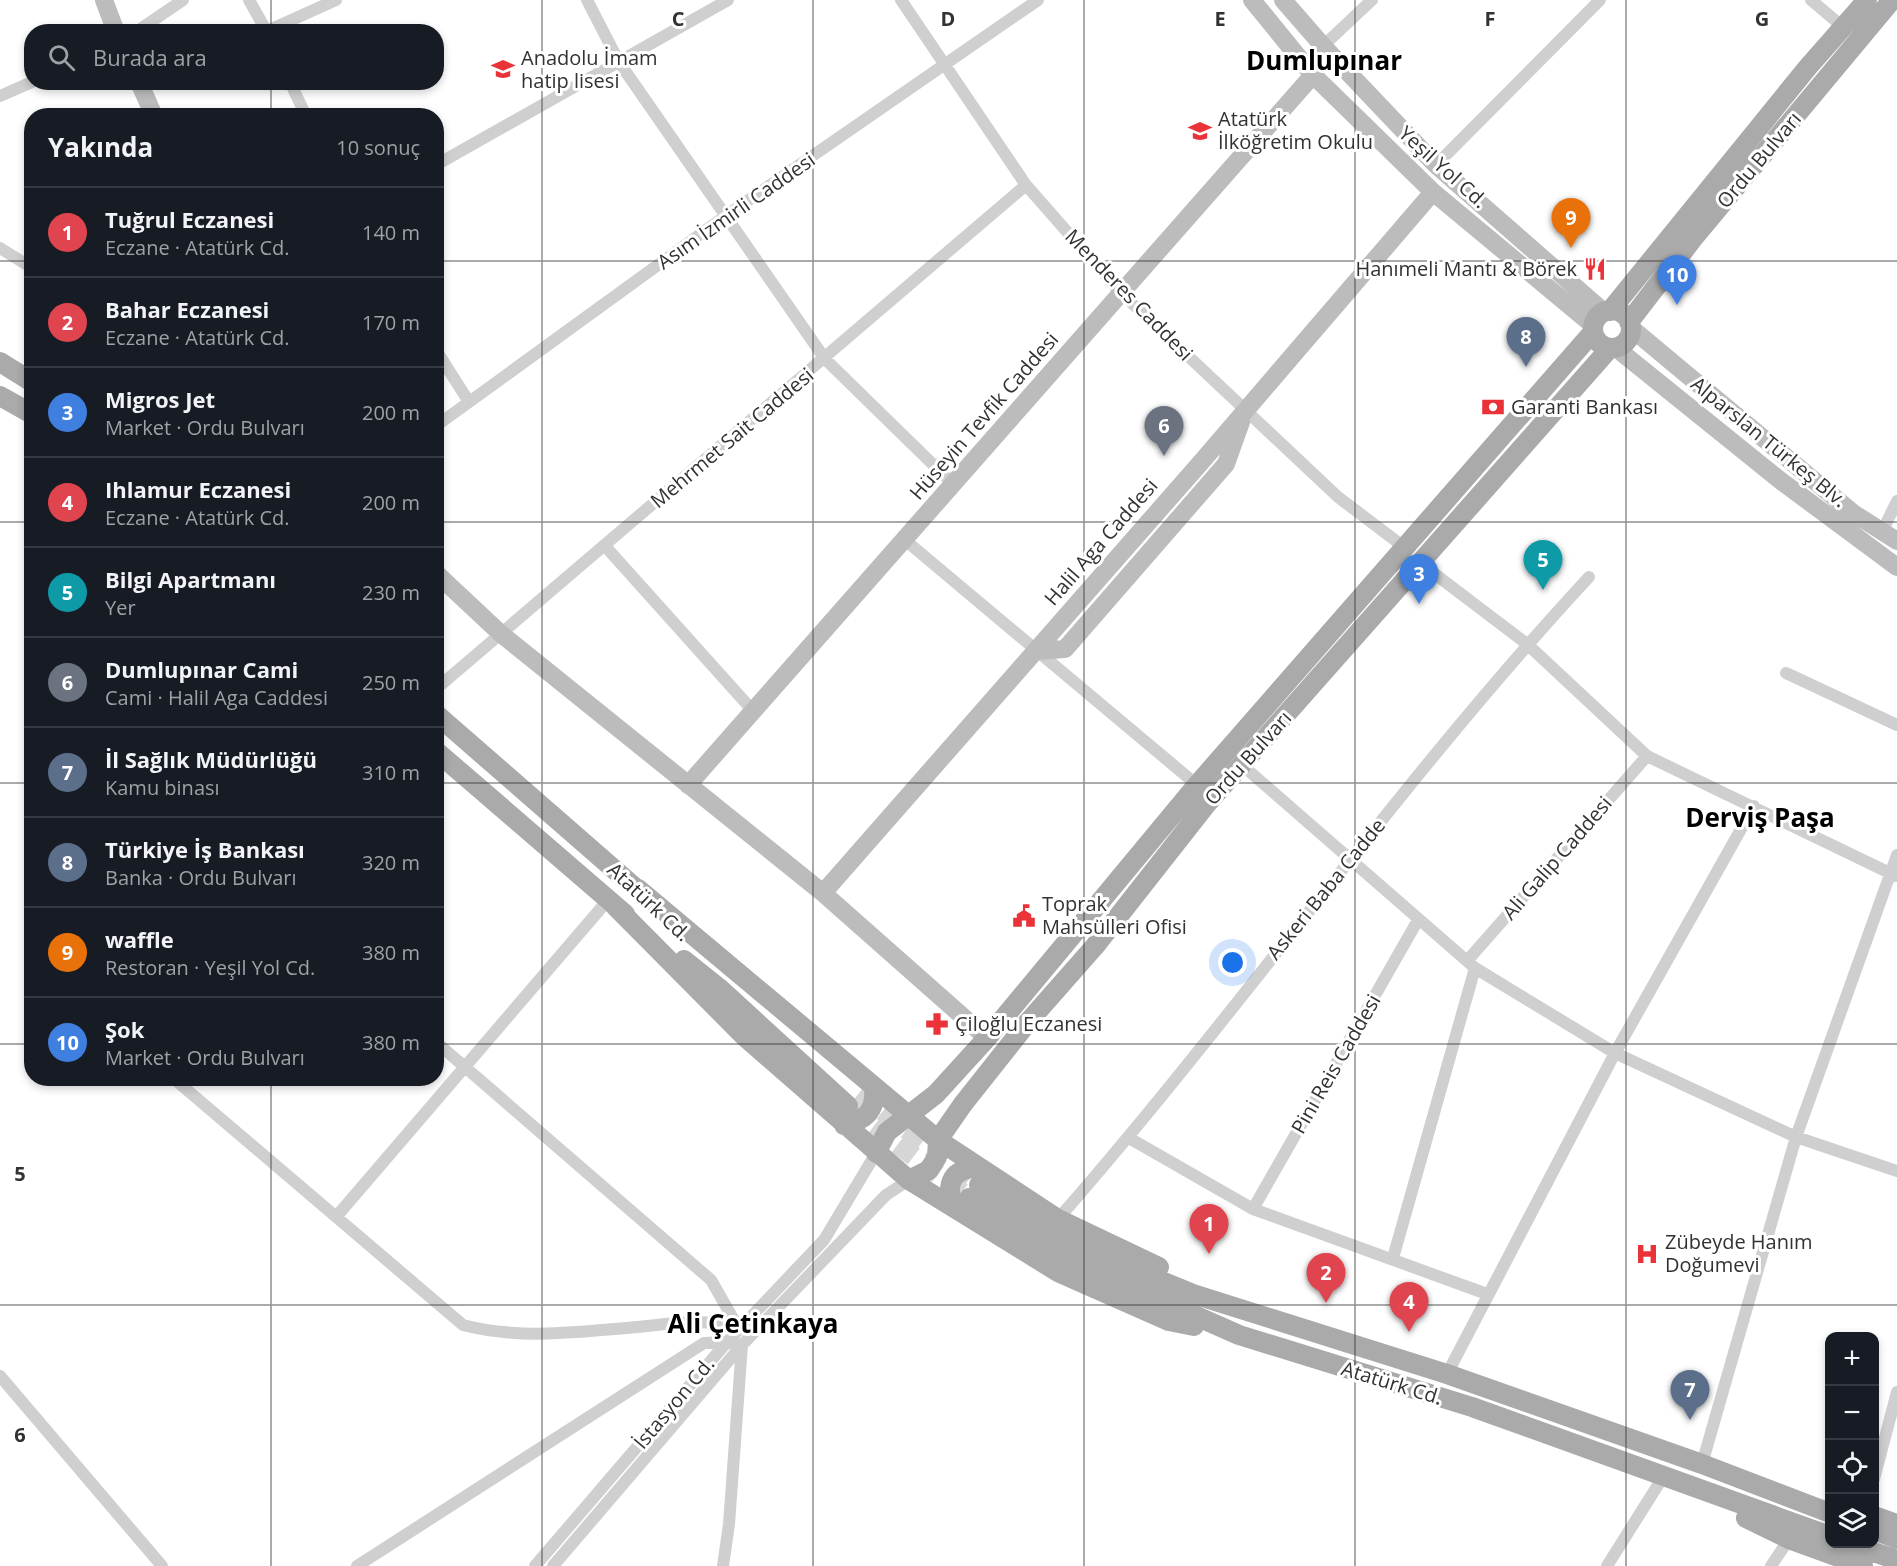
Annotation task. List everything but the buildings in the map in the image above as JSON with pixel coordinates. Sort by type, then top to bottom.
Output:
[{"type":"main road","name":"Ordu Bulvarı","points":[[876,1153],[887,1132],[936,1094],[987,1038],[1197,785],[1600,320],[1867,0]]},
{"type":"main road","name":"Ordu Bulvarı","points":[[909,1180],[929,1170],[937,1157],[938,1140],[963,1104],[1028,1022],[1095,946],[1205,806],[1419,562],[1613,348],[1627,340],[1630,325],[1695,236],[1892,0]]},
{"type":"main road","points":[[1613,348],[1599,342],[1600,320],[1621,313],[1630,325]]},
{"type":"main road","points":[[0,362],[24,377]]},
{"type":"main road","points":[[0,396],[24,410]]},
{"type":"main road","name":"Atatürk Cd.","points":[[444,721],[638,889],[856,1103]]},
{"type":"main road","name":"Atatürk Cd.","points":[[444,758],[612,903],[745,1037],[856,1103]]},
{"type":"main road","points":[[856,1103],[908,1116],[938,1140],[970,1189]]},
{"type":"main road","points":[[856,1103],[876,1153],[909,1180],[970,1189],[1058,1219],[1256,1313]]},
{"type":"main road","name":"Atatürk Cd.","points":[[970,1189],[1108,1259],[1193,1294],[1447,1374],[1702,1464],[1825,1511]]},
{"type":"main road","name":"Atatürk Cd.","points":[[970,1189],[1058,1272],[1169,1321],[1239,1335],[1472,1407],[1663,1478],[1828,1552]]},
{"type":"main road","points":[[1702,1464],[1757,1474],[1825,1498]]},
{"type":"main road","points":[[1663,1478],[1789,1539],[1863,1566]]},
{"type":"main road","points":[[1879,1517],[1897,1524]]},
{"type":"main road","points":[[1879,1532],[1897,1539]]},
{"type":"main road","points":[[1862,1548],[1897,1560]]},
{"type":"street","points":[[104,0],[113,24]]},
{"type":"street","points":[[148,24],[183,0]]},
{"type":"street","points":[[249,0],[263,24]]},
{"type":"street","points":[[283,24],[336,0]]},
{"type":"street","points":[[587,0],[619,62],[724,217],[825,359],[954,485]]},
{"type":"street","points":[[444,160],[728,0]]},
{"type":"street","name":"Menderes Caddesi","points":[[901,0],[1026,185],[1120,292],[1338,497],[1404,547]]},
{"type":"street","name":"Asım İzmirli Caddesi","points":[[444,420],[724,217],[946,66],[1038,0]]},
{"type":"street","name":"Yeşil Yol Cd.","points":[[1252,0],[1313,75],[1433,192],[1600,320]]},
{"type":"street","name":"Yeşil Yol Cd.","points":[[1283,0],[1323,46],[1436,165],[1600,320]]},
{"type":"street","points":[[1323,46],[1372,0]]},
{"type":"street","points":[[1436,165],[1600,0]]},
{"type":"street","points":[[1811,0],[1843,27]]},
{"type":"street","name":"Hüseyin Tevfik Caddesi","points":[[688,785],[1313,75]]},
{"type":"street","points":[[0,96],[24,86]]},
{"type":"street","points":[[143,90],[150,108]]},
{"type":"street","points":[[294,90],[302,108]]},
{"type":"street","name":"Mehrmet Sait Caddesi","points":[[444,681],[825,359],[1026,185]]},
{"type":"street","name":"Halil Aga Caddesi","points":[[823,893],[1245,411],[1433,192]]},
{"type":"street","points":[[0,248],[24,260]]},
{"type":"street","name":"Alparslan Türkeş Blv.","points":[[1630,325],[1853,513],[1890,536]]},
{"type":"street","name":"Alparslan Türkeş Blv.","points":[[1613,348],[1781,481],[1897,567]]},
{"type":"street","points":[[444,363],[469,402]]},
{"type":"street","points":[[1890,536],[1897,501]]},
{"type":"street","points":[[906,540],[1197,785]]},
{"type":"street","points":[[605,546],[754,712]]},
{"type":"street","points":[[1419,562],[1527,644],[1647,756],[1893,875]]},
{"type":"street","name":"Askeri Baba Cadde","points":[[1058,1219],[1129,1138],[1349,860],[1527,644],[1589,577]]},
{"type":"street","points":[[444,580],[500,633],[823,893],[987,1038]]},
{"type":"street","points":[[1786,673],[1897,725]]},
{"type":"street","name":"Ali Galip Caddesi","points":[[1471,965],[1647,756]]},
{"type":"street","points":[[1242,765],[1471,965],[1615,1053],[1796,1137],[1897,1171]]},
{"type":"street","points":[[1447,1374],[1615,1053],[1754,806]]},
{"type":"street","points":[[1702,1464],[1796,1137],[1893,875],[1897,855]]},
{"type":"street","points":[[336,1217],[465,1067],[612,903]]},
{"type":"street","name":"Pini Reis Caddesi","points":[[1254,1209],[1418,920]]},
{"type":"street","points":[[1394,1258],[1471,965]]},
{"type":"street","points":[[444,1049],[711,1280],[739,1329]]},
{"type":"street","points":[[182,1086],[463,1325],[490,1332],[526,1335],[690,1321],[712,1321],[739,1329]]},
{"type":"street","points":[[1129,1138],[1254,1209],[1394,1258],[1487,1294]]},
{"type":"street","name":"İstasyon Cd.","points":[[535,1566],[727,1341],[824,1240],[876,1153]]},
{"type":"street","name":"İstasyon Cd.","points":[[553,1566],[742,1345],[886,1195],[909,1180]]},
{"type":"street","points":[[357,1566],[704,1343],[727,1341],[742,1345],[729,1524],[723,1566]]},
{"type":"street","points":[[0,1376],[162,1566]]},
{"type":"street","points":[[1879,1463],[1897,1392]]},
{"type":"street","points":[[1607,1566],[1663,1478]]},
{"type":"street","points":[[1771,1566],[1789,1539]]},
{"type":"tunnel","points":[[859,1093],[975,1181]]},
{"type":"tunnel","points":[[850,1108],[969,1198]]},
{"type":"place","name":"Anadolu İmam hatip lisesi","points":[[503,69]]},
{"type":"place","name":"Atatürk İlköğretim Okulu","points":[[1200,131]]},
{"type":"place","name":"waffle","points":[[1571,248]]},
{"type":"place","name":"Hanımeli Mantı & Börek","points":[[1595,269]]},
{"type":"place","name":"Şok","points":[[1677,305]]},
{"type":"place","name":"Türkiye İş Bankası","points":[[1526,367]]},
{"type":"place","name":"Garanti Bankası","points":[[1493,407]]},
{"type":"place","name":"Dumlupınar Cami","points":[[1164,456]]},
{"type":"place","name":"Bilgi Apartmanı","points":[[1543,590]]},
{"type":"place","name":"Migros Jet","points":[[1419,604]]},
{"type":"place","name":"Toprak Mahsülleri Ofisi","points":[[1024,916]]},
{"type":"place","name":"Çiloğlu Eczanesi","points":[[937,1024]]},
{"type":"place","name":"Tuğrul Eczanesi","points":[[1209,1254]]},
{"type":"place","name":"Zübeyde Hanım Doğumevi","points":[[1647,1254]]},
{"type":"place","name":"Bahar Eczanesi","points":[[1326,1303]]},
{"type":"place","name":"Ihlamur Eczanesi","points":[[1409,1332]]},
{"type":"place","name":"İl Sağlık Müdürlüğü","points":[[1690,1420]]},
{"type":"district","name":"Dumlupınar","points":[[1324,61]]},
{"type":"district","name":"Derviş Paşa","points":[[1760,818]]},
{"type":"district","name":"Ali Çetinkaya","points":[[753,1324]]}]
